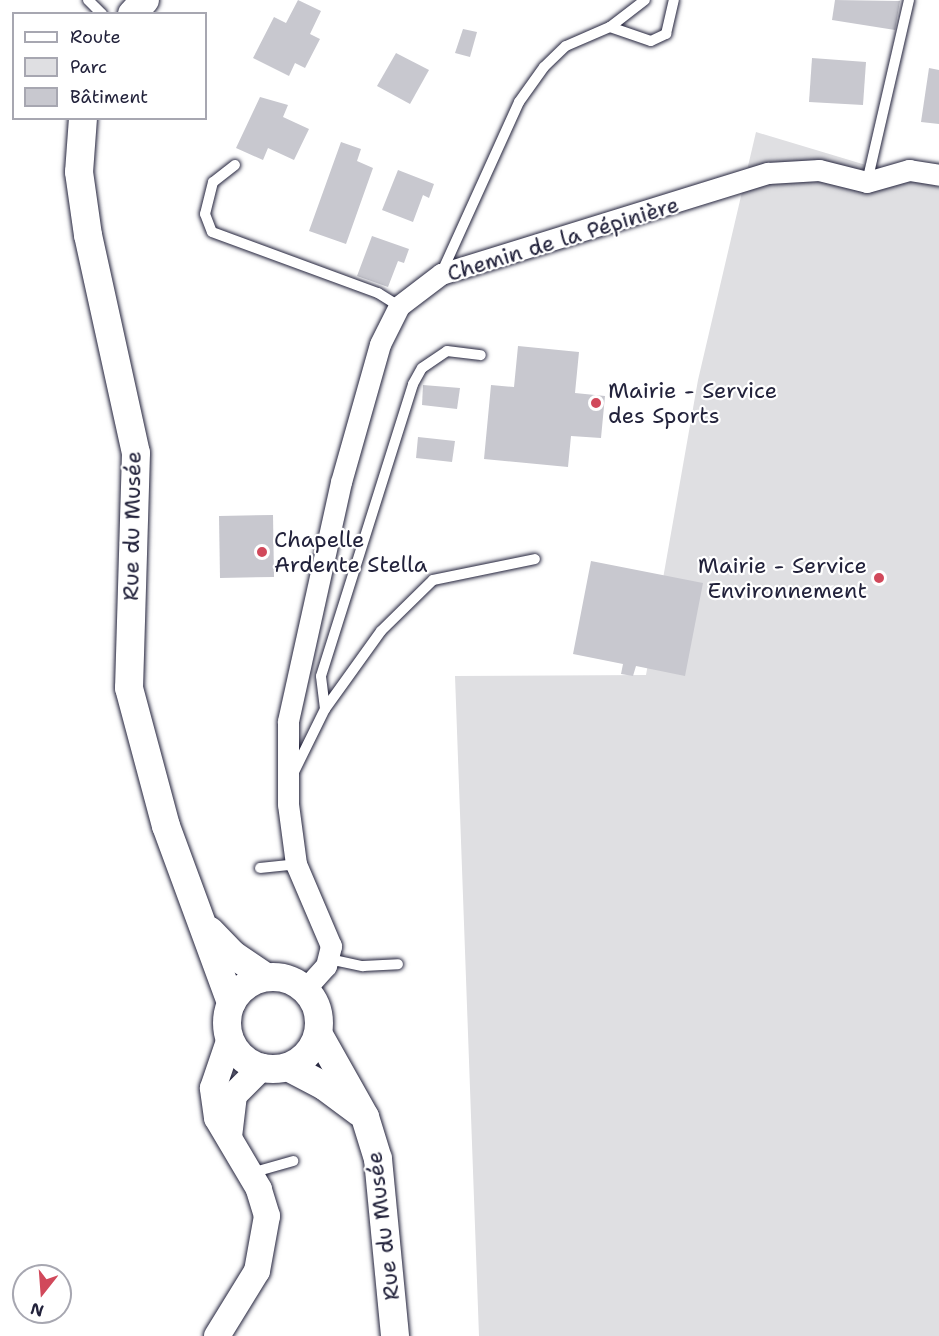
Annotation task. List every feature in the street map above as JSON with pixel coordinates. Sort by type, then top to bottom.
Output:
[{"type":"main road","points":[[134,12],[145,0]]},
{"type":"main road","name":"Rue du Musée","points":[[82,120],[79,172],[88,235],[136,453],[129,688],[166,826],[206,927],[231,1003]]},
{"type":"main road","name":"Rue du Musée","points":[[206,927],[232,954],[266,977]]},
{"type":"main road","points":[[275,1067],[302,1060],[319,1035],[316,1003],[305,989],[281,977],[266,977],[251,981],[231,1003],[227,1018],[230,1038],[243,1058],[275,1067],[324,1086],[365,1117]]},
{"type":"main road","name":"Rue du Musée","points":[[319,1035],[365,1117],[378,1159],[395,1336]]},
{"type":"street","name":"Chemin de la Pépinière","points":[[328,959],[331,946],[296,864],[288,784],[288,721],[341,482],[381,344],[399,306],[441,274],[768,173],[819,170],[867,182],[909,170],[939,175]]},
{"type":"street","points":[[305,989],[328,959]]},
{"type":"street","points":[[217,1336],[257,1271],[267,1216],[249,1174],[217,1118],[213,1088],[230,1038]]},
{"type":"street","points":[[229,1140],[234,1095],[275,1067]]},
{"type":"lane","points":[[88,0],[100,12]]},
{"type":"lane","points":[[441,274],[519,102],[544,67],[566,46],[610,27],[645,0]]},
{"type":"lane","points":[[610,27],[651,41],[666,34],[674,0]]},
{"type":"lane","points":[[867,182],[909,0]]},
{"type":"lane","points":[[235,165],[213,183],[205,214],[213,232],[378,293],[399,306]]},
{"type":"lane","points":[[325,709],[321,676],[413,384],[422,368],[447,351],[481,355]]},
{"type":"lane","points":[[288,784],[325,709],[381,631],[434,580],[535,559]]},
{"type":"lane","points":[[260,868],[296,864]]},
{"type":"lane","points":[[328,959],[363,966],[398,964]]},
{"type":"lane","points":[[249,1174],[293,1161]]},
{"type":"green space","points":[[756,132],[939,187],[939,1336],[479,1336],[455,676],[646,675],[698,380]]},
{"type":"building","points":[[298,0],[321,11],[310,34],[320,39],[305,68],[295,63],[289,76],[253,58],[274,17],[286,23]]},
{"type":"building","points":[[835,0],[900,1],[895,30],[832,20]]},
{"type":"building","points":[[463,29],[477,32],[470,57],[455,53]]},
{"type":"building","points":[[396,53],[429,70],[410,104],[377,86]]},
{"type":"building","points":[[812,58],[866,62],[863,105],[809,102]]},
{"type":"building","points":[[929,68],[939,70],[939,124],[921,122]]},
{"type":"building","points":[[260,97],[288,105],[283,117],[309,129],[294,160],[268,148],[263,160],[236,148]]},
{"type":"building","points":[[341,142],[361,149],[357,161],[373,168],[346,244],[309,231]]},
{"type":"building","points":[[398,170],[434,184],[429,198],[423,195],[413,222],[382,210]]},
{"type":"building","points":[[372,236],[409,249],[404,263],[398,261],[388,287],[357,276]]},
{"type":"building","points":[[518,346],[579,352],[575,393],[605,396],[601,438],[571,436],[568,467],[484,459],[491,385],[514,387]]},
{"type":"building","points":[[423,385],[460,388],[457,409],[422,405]]},
{"type":"building","points":[[418,437],[455,441],[452,462],[416,458]]},
{"type":"building","points":[[273,515],[274,577],[220,578],[219,516]]},
{"type":"building","points":[[591,561],[703,583],[685,676],[636,666],[633,676],[621,674],[623,664],[573,654]]},
{"type":"place","name":"Mairie - Service des Sports","points":[[596,403]]},
{"type":"place","name":"Chapelle Ardente Stella","points":[[262,552]]},
{"type":"place","name":"Mairie - Service Environnement","points":[[879,578]]}]
